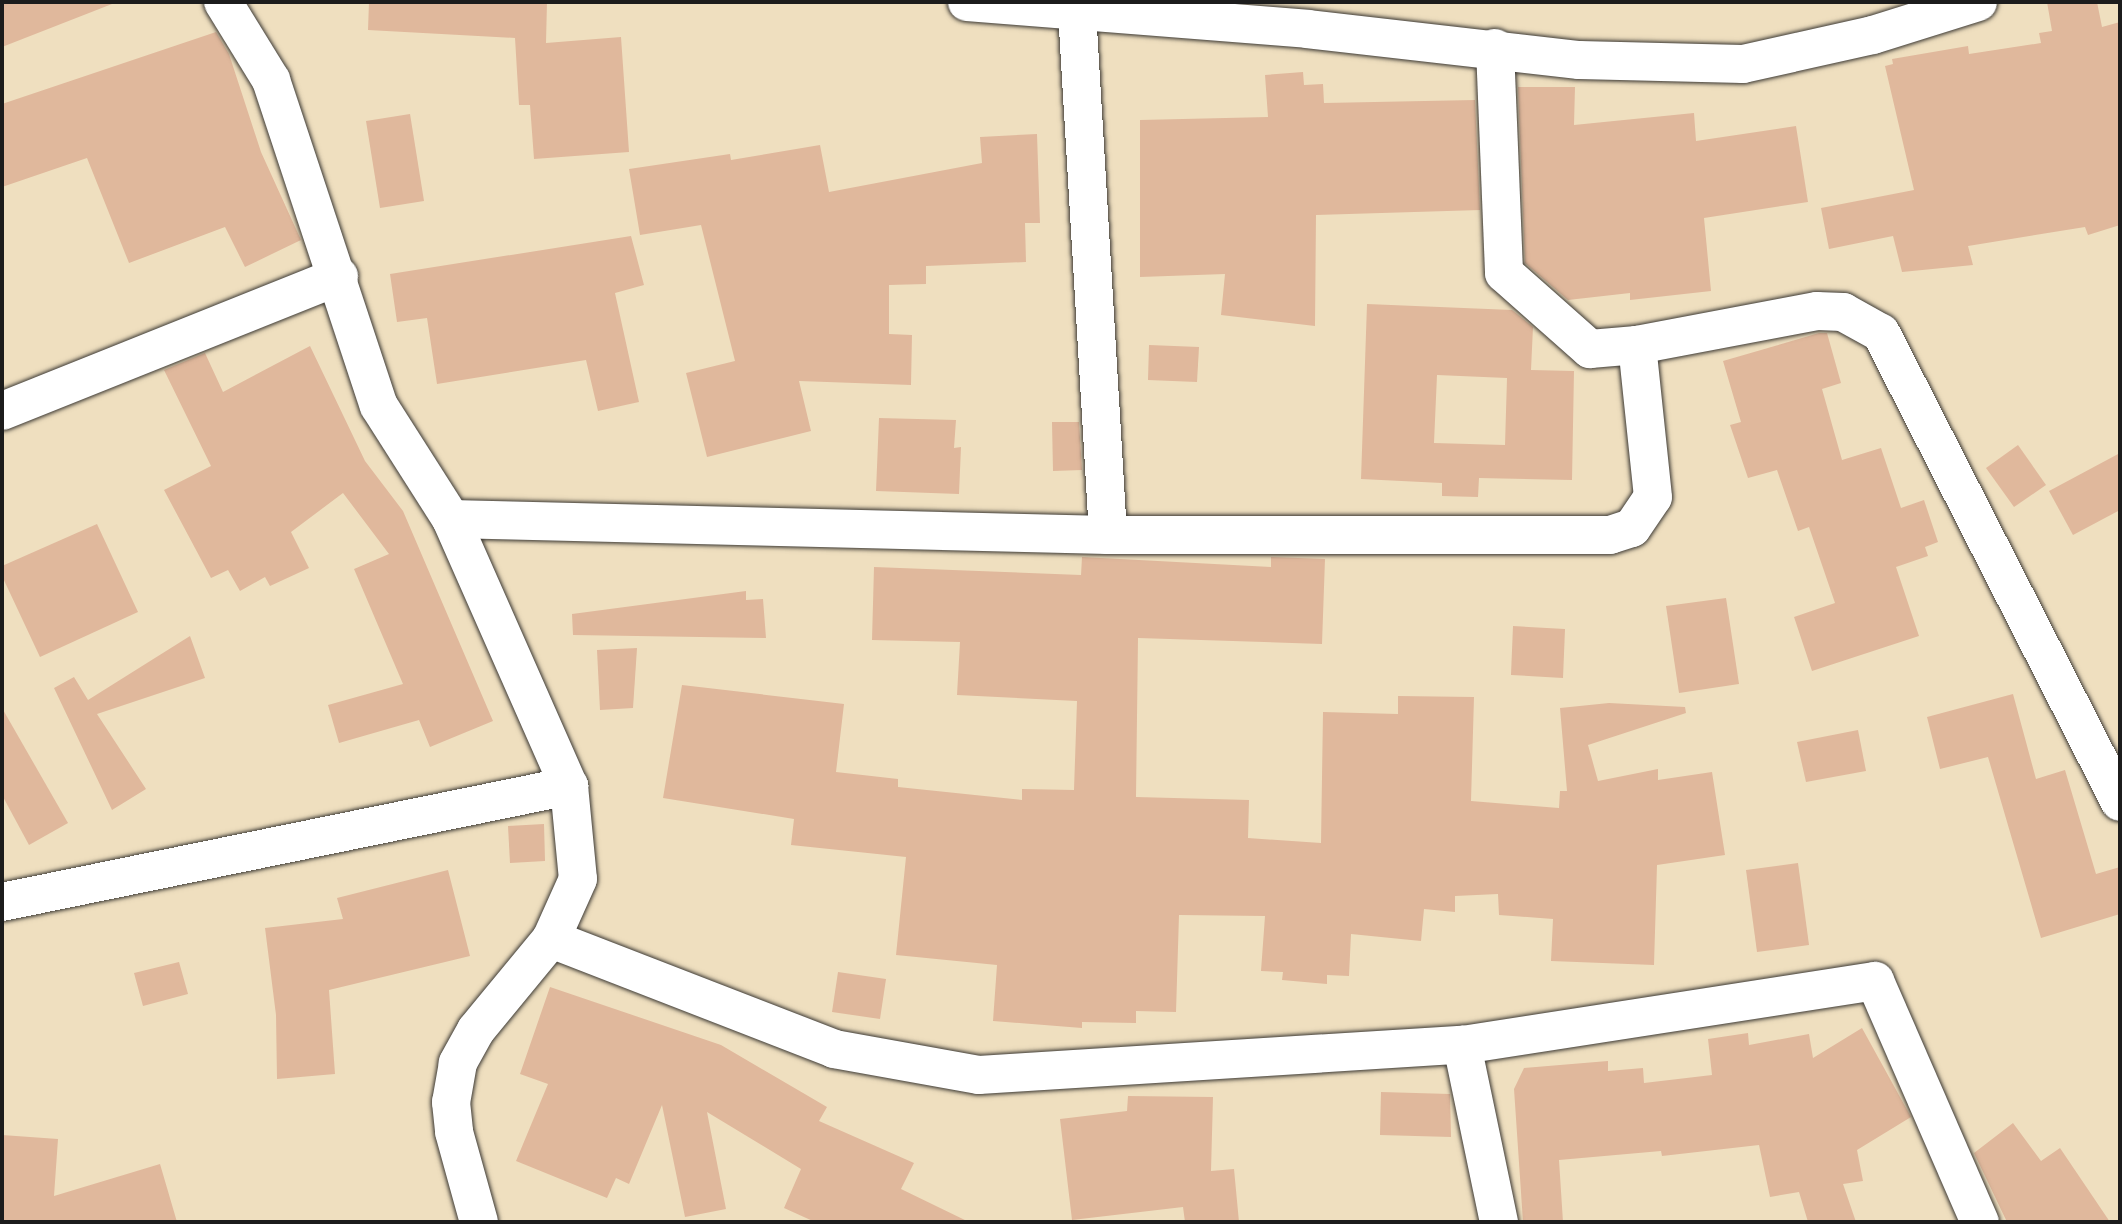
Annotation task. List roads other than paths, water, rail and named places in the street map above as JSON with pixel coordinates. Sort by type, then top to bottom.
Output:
[{"type":"street","points":[[223,2],[271,80],[340,276],[379,406],[451,519],[569,786],[578,879],[551,939],[476,1030],[458,1063],[451,1102],[474,1220]]},
{"type":"street","points":[[967,2],[1077,11],[1306,16],[1579,60],[1743,64],[1873,36],[1978,2]]},
{"type":"street","points":[[1077,11],[1108,535]]},
{"type":"street","points":[[1495,48],[1504,273],[1590,349],[1637,345],[1817,311],[1843,312],[1881,333],[2120,802]]},
{"type":"street","points":[[2,411],[340,276]]},
{"type":"street","points":[[451,519],[1108,535],[1610,535],[1632,528],[1653,497],[1637,345]]},
{"type":"street","points":[[2,902],[569,786]]},
{"type":"street","points":[[551,939],[834,1049],[979,1075],[1462,1045],[1875,981],[1980,1222]]},
{"type":"street","points":[[1462,1045],[1499,1222]]}]
